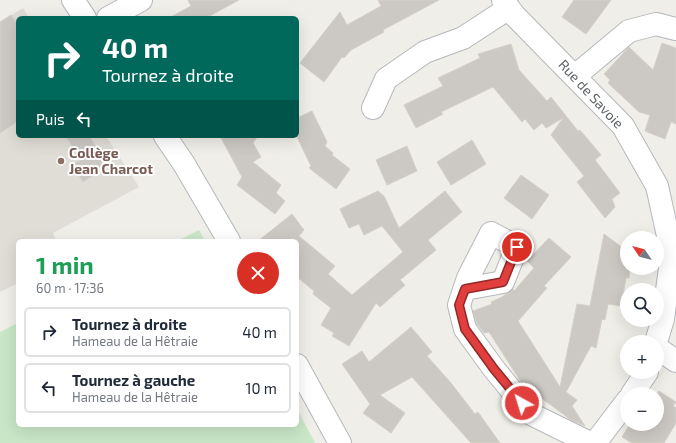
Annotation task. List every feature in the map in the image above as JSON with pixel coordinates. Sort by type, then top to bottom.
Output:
[{"type":"street","points":[[73,0],[85,16]]},
{"type":"street","points":[[112,16],[141,0]]},
{"type":"street","points":[[373,108],[386,80],[425,52],[463,38],[506,4]]},
{"type":"street","name":"Rue de Savoie","points":[[506,4],[514,15],[623,126],[657,186],[672,254],[663,320],[658,335]]},
{"type":"street","points":[[575,76],[629,31],[656,24],[676,29]]},
{"type":"street","points":[[166,138],[184,164],[228,239]]},
{"type":"street","points":[[465,289],[459,305],[465,329],[498,374],[531,414],[590,443]]},
{"type":"street","points":[[664,353],[676,361]]},
{"type":"street","points":[[299,369],[340,443]]},
{"type":"street","points":[[596,443],[620,410]]},
{"type":"shaded area","name":"Collège Jean Charcot","points":[[23,8],[28,16],[16,16],[16,138],[107,138],[139,187],[53,233],[55,239],[16,239],[16,284],[0,292],[0,22]]},
{"type":"green space","points":[[199,230],[204,239],[181,239]]},
{"type":"green space","points":[[16,324],[16,427],[299,427],[299,413],[315,443],[0,443],[0,332]]},
{"type":"building","points":[[188,0],[239,0],[210,16],[173,16],[191,6]]},
{"type":"building","points":[[378,0],[439,0],[383,30],[384,32],[351,50],[344,58],[342,57],[324,82],[300,63],[340,12],[347,25],[381,6]]},
{"type":"building","points":[[574,0],[611,0],[586,34],[562,17]]},
{"type":"building","points":[[11,15],[16,23],[16,122],[0,133],[0,22]]},
{"type":"building","points":[[662,43],[676,48],[676,124],[671,122],[665,139],[645,131],[650,115],[639,112],[608,83],[610,80],[604,74],[629,47],[653,70]]},
{"type":"building","points":[[511,44],[519,70],[547,101],[551,97],[578,131],[580,130],[601,155],[595,160],[620,193],[612,199],[615,207],[605,218],[577,182],[584,176],[551,135],[563,118],[546,128],[542,123],[534,130],[525,119],[522,122],[493,87],[441,112],[443,114],[416,128],[404,105],[443,86],[438,78],[480,58],[478,54]]},
{"type":"building","points":[[312,111],[327,142],[325,146],[333,153],[332,155],[350,169],[336,189],[309,168],[311,166],[297,138],[299,138],[299,117]]},
{"type":"building","points":[[67,138],[90,138],[108,166],[83,182],[72,165],[81,160]]},
{"type":"building","points":[[221,138],[257,138],[253,143],[261,157],[253,162],[281,185],[276,193],[285,201],[275,214],[237,185],[242,177]]},
{"type":"building","points":[[472,140],[486,164],[451,185],[437,162]]},
{"type":"building","points":[[407,146],[417,171],[387,185],[376,160]]},
{"type":"building","points":[[521,175],[549,195],[532,219],[504,198]]},
{"type":"building","points":[[378,191],[384,196],[399,228],[445,191],[462,212],[428,240],[436,250],[400,280],[405,285],[380,307],[376,303],[349,346],[332,336],[334,333],[321,325],[331,308],[313,294],[314,291],[299,279],[299,239],[261,239],[292,214],[304,230],[299,236],[335,266],[328,274],[352,295],[403,252],[382,226],[364,235],[359,224],[349,228],[340,209]]},
{"type":"building","points":[[604,234],[620,246],[620,275],[629,275],[629,278],[626,278],[625,283],[620,283],[620,306],[608,304],[605,320],[602,319],[596,348],[591,346],[566,392],[577,400],[572,406],[585,426],[571,420],[540,397],[538,400],[530,393],[521,382],[489,332],[484,333],[477,324],[473,311],[492,304],[491,302],[502,297],[513,289],[514,291],[534,268],[527,261],[549,238],[571,257],[544,286],[547,288],[518,321],[560,387],[577,304],[590,306]]},
{"type":"building","points":[[411,327],[432,352],[427,356],[451,383],[475,414],[478,412],[500,443],[471,443],[412,377],[380,395],[405,413],[391,433],[363,413],[370,404],[342,364],[362,351],[369,362]]},
{"type":"building","points":[[664,394],[676,402],[673,406],[676,408],[676,423],[664,443],[632,443],[622,437],[626,431],[664,431]]},
{"type":"place","name":"Collège Jean Charcot","points":[[61,161]]},
{"type":"route","points":[[517,247],[503,282],[465,289],[459,305],[465,329],[494,369],[522,403]]}]
